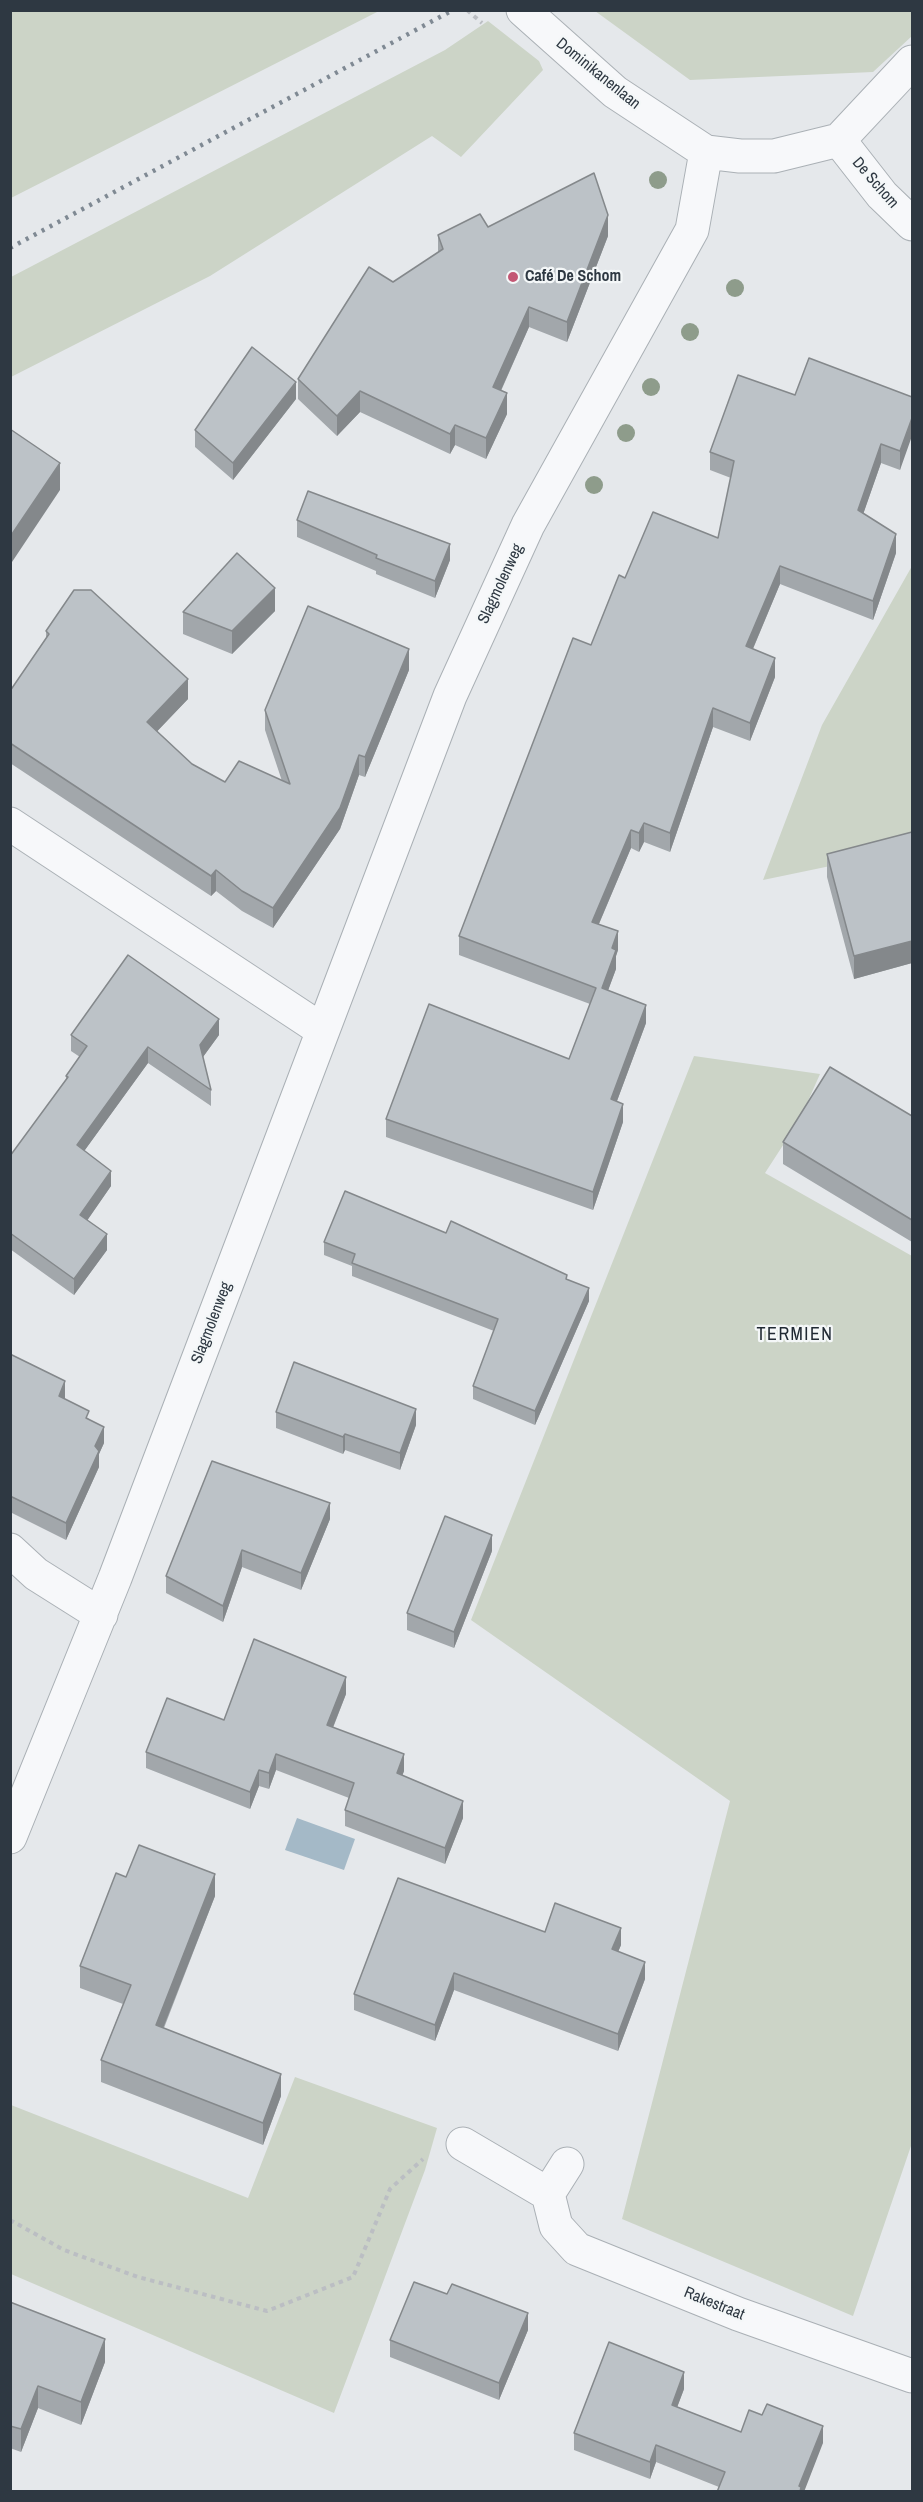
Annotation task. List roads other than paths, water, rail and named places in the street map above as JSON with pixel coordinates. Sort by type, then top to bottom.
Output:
[{"type":"street","name":"Dominikanenlaan","points":[[523,10],[615,92],[706,152]]},
{"type":"street","points":[[706,152],[740,156],[774,156],[839,140],[912,62]]},
{"type":"street","name":"De Schom","points":[[839,140],[882,195],[912,224]]},
{"type":"street","name":"Slagmolenweg","points":[[10,1837],[101,1615],[450,696],[523,535],[693,230],[706,152]]},
{"type":"street","points":[[10,824],[322,1030]]},
{"type":"street","points":[[10,1550],[36,1574],[101,1615]]},
{"type":"street","points":[[463,2144],[548,2194],[567,2164]]},
{"type":"street","name":"Rakestraat","points":[[548,2194],[556,2226],[578,2249],[738,2314],[912,2376]]},
{"type":"water","points":[[297,1818],[355,1839],[344,1870],[285,1850]]},
{"type":"railway","points":[[10,248],[453,10]]},
{"type":"place","name":"Café De Schom","points":[[513,277]]},
{"type":"district","name":"TERMIEN","points":[[795,1335]]}]
